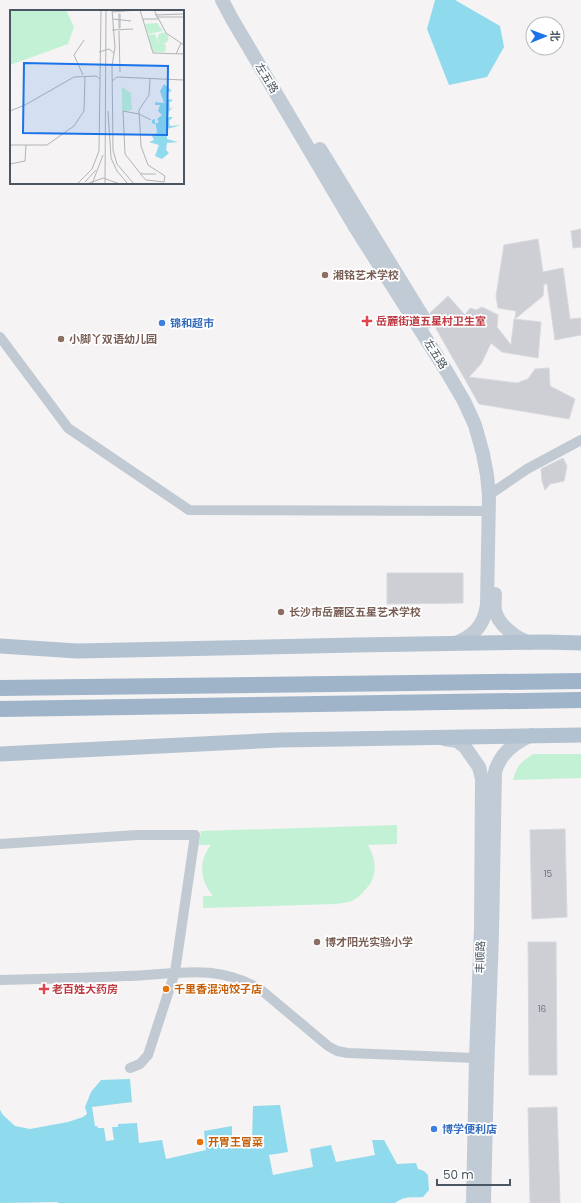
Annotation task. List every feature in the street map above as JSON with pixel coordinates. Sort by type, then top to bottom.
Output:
[{"type":"highway","points":[[0,688],[581,681]]},
{"type":"highway","points":[[0,683],[76,686]]},
{"type":"highway","points":[[0,709],[581,700]]},
{"type":"highway","points":[[0,720],[169,711],[220,706]]},
{"type":"main road","name":"左五路","points":[[222,0],[351,220],[447,372],[464,401],[475,425],[487,475],[493,492],[488,511],[486,616],[471,635],[453,644]]},
{"type":"main road","name":"左五路","points":[[230,0],[255,45],[410,294],[480,413],[494,458],[493,492],[495,610],[498,617],[511,633],[522,640],[530,642]]},
{"type":"main road","points":[[0,646],[76,651],[530,642],[581,643]]},
{"type":"main road","points":[[484,1203],[492,934],[494,772],[497,763],[503,756],[518,742],[532,735]]},
{"type":"main road","points":[[0,754],[280,740],[581,735]]},
{"type":"main road","name":"丰顺路","points":[[436,738],[457,741],[465,747],[479,767],[482,779],[481,928],[476,1058],[473,1203]]},
{"type":"street","points":[[0,337],[68,428],[189,510],[488,511]]},
{"type":"street","points":[[493,492],[527,469],[581,440]]},
{"type":"street","points":[[0,844],[137,835],[195,835],[175,972],[148,1054],[140,1064],[130,1068]]},
{"type":"street","points":[[0,980],[139,976],[187,971],[216,973],[234,977],[260,989],[328,1046],[337,1051],[348,1054],[476,1058]]},
{"type":"green space","points":[[533,754],[581,754],[581,778],[513,780],[520,764]]},
{"type":"green space","points":[[397,825],[397,844],[368,845],[373,857],[375,869],[374,875],[369,886],[359,896],[351,901],[336,904],[203,908],[203,896],[213,896],[205,884],[202,871],[204,858],[211,845],[199,845],[201,831]]},
{"type":"water","points":[[435,0],[455,0],[500,26],[504,47],[487,77],[449,85],[427,29]]},
{"type":"water","points":[[130,1079],[132,1102],[92,1107],[95,1126],[98,1128],[104,1128],[106,1141],[114,1140],[112,1127],[118,1127],[118,1124],[137,1123],[139,1143],[162,1140],[166,1159],[206,1150],[204,1131],[232,1126],[232,1142],[252,1141],[253,1106],[280,1105],[288,1152],[269,1155],[273,1175],[313,1167],[310,1149],[331,1145],[336,1162],[375,1155],[372,1140],[384,1140],[397,1164],[416,1163],[418,1169],[424,1171],[428,1175],[429,1190],[423,1197],[409,1197],[395,1203],[0,1203],[0,1110],[3,1115],[15,1126],[30,1129],[68,1122],[83,1117],[87,1114],[85,1107],[91,1092],[101,1080]]},
{"type":"building","points":[[581,229],[581,247],[573,248],[571,231]]},
{"type":"building","points":[[538,239],[543,272],[563,268],[570,319],[581,318],[581,335],[555,340],[547,284],[544,284],[543,296],[515,319],[516,311],[498,308],[496,296],[504,245]]},
{"type":"building","points":[[448,296],[465,315],[470,308],[476,310],[482,307],[498,315],[497,327],[511,345],[514,319],[541,322],[538,358],[502,352],[491,343],[481,364],[469,377],[517,383],[528,379],[535,369],[549,368],[550,386],[575,399],[569,419],[479,404],[434,325],[434,321],[430,313]]},
{"type":"building","points":[[563,458],[567,466],[564,481],[550,484],[545,490],[542,481],[541,469]]},
{"type":"building","points":[[387,573],[463,573],[463,603],[387,604]]},
{"type":"building","points":[[565,829],[567,917],[532,919],[530,830]]},
{"type":"building","points":[[528,942],[556,942],[557,1075],[529,1075]]},
{"type":"building","points":[[557,1107],[560,1203],[530,1203],[528,1108]]},
{"type":"place","name":"湘铭艺术学校","points":[[325,275]]},
{"type":"place","name":"岳麓街道五星村卫生室","points":[[367,321]]},
{"type":"place","name":"锦和超市","points":[[162,323]]},
{"type":"place","name":"小脚丫双语幼儿园","points":[[61,339]]},
{"type":"place","name":"长沙市岳麓区五星艺术学校","points":[[281,612]]},
{"type":"place","name":"博才阳光实验小学","points":[[317,942]]},
{"type":"place","name":"老百姓大药房","points":[[44,989]]},
{"type":"place","name":"千里香混沌饺子店","points":[[166,989]]},
{"type":"place","name":"博学便利店","points":[[434,1129]]},
{"type":"place","name":"开胃王冒菜","points":[[200,1142]]}]
